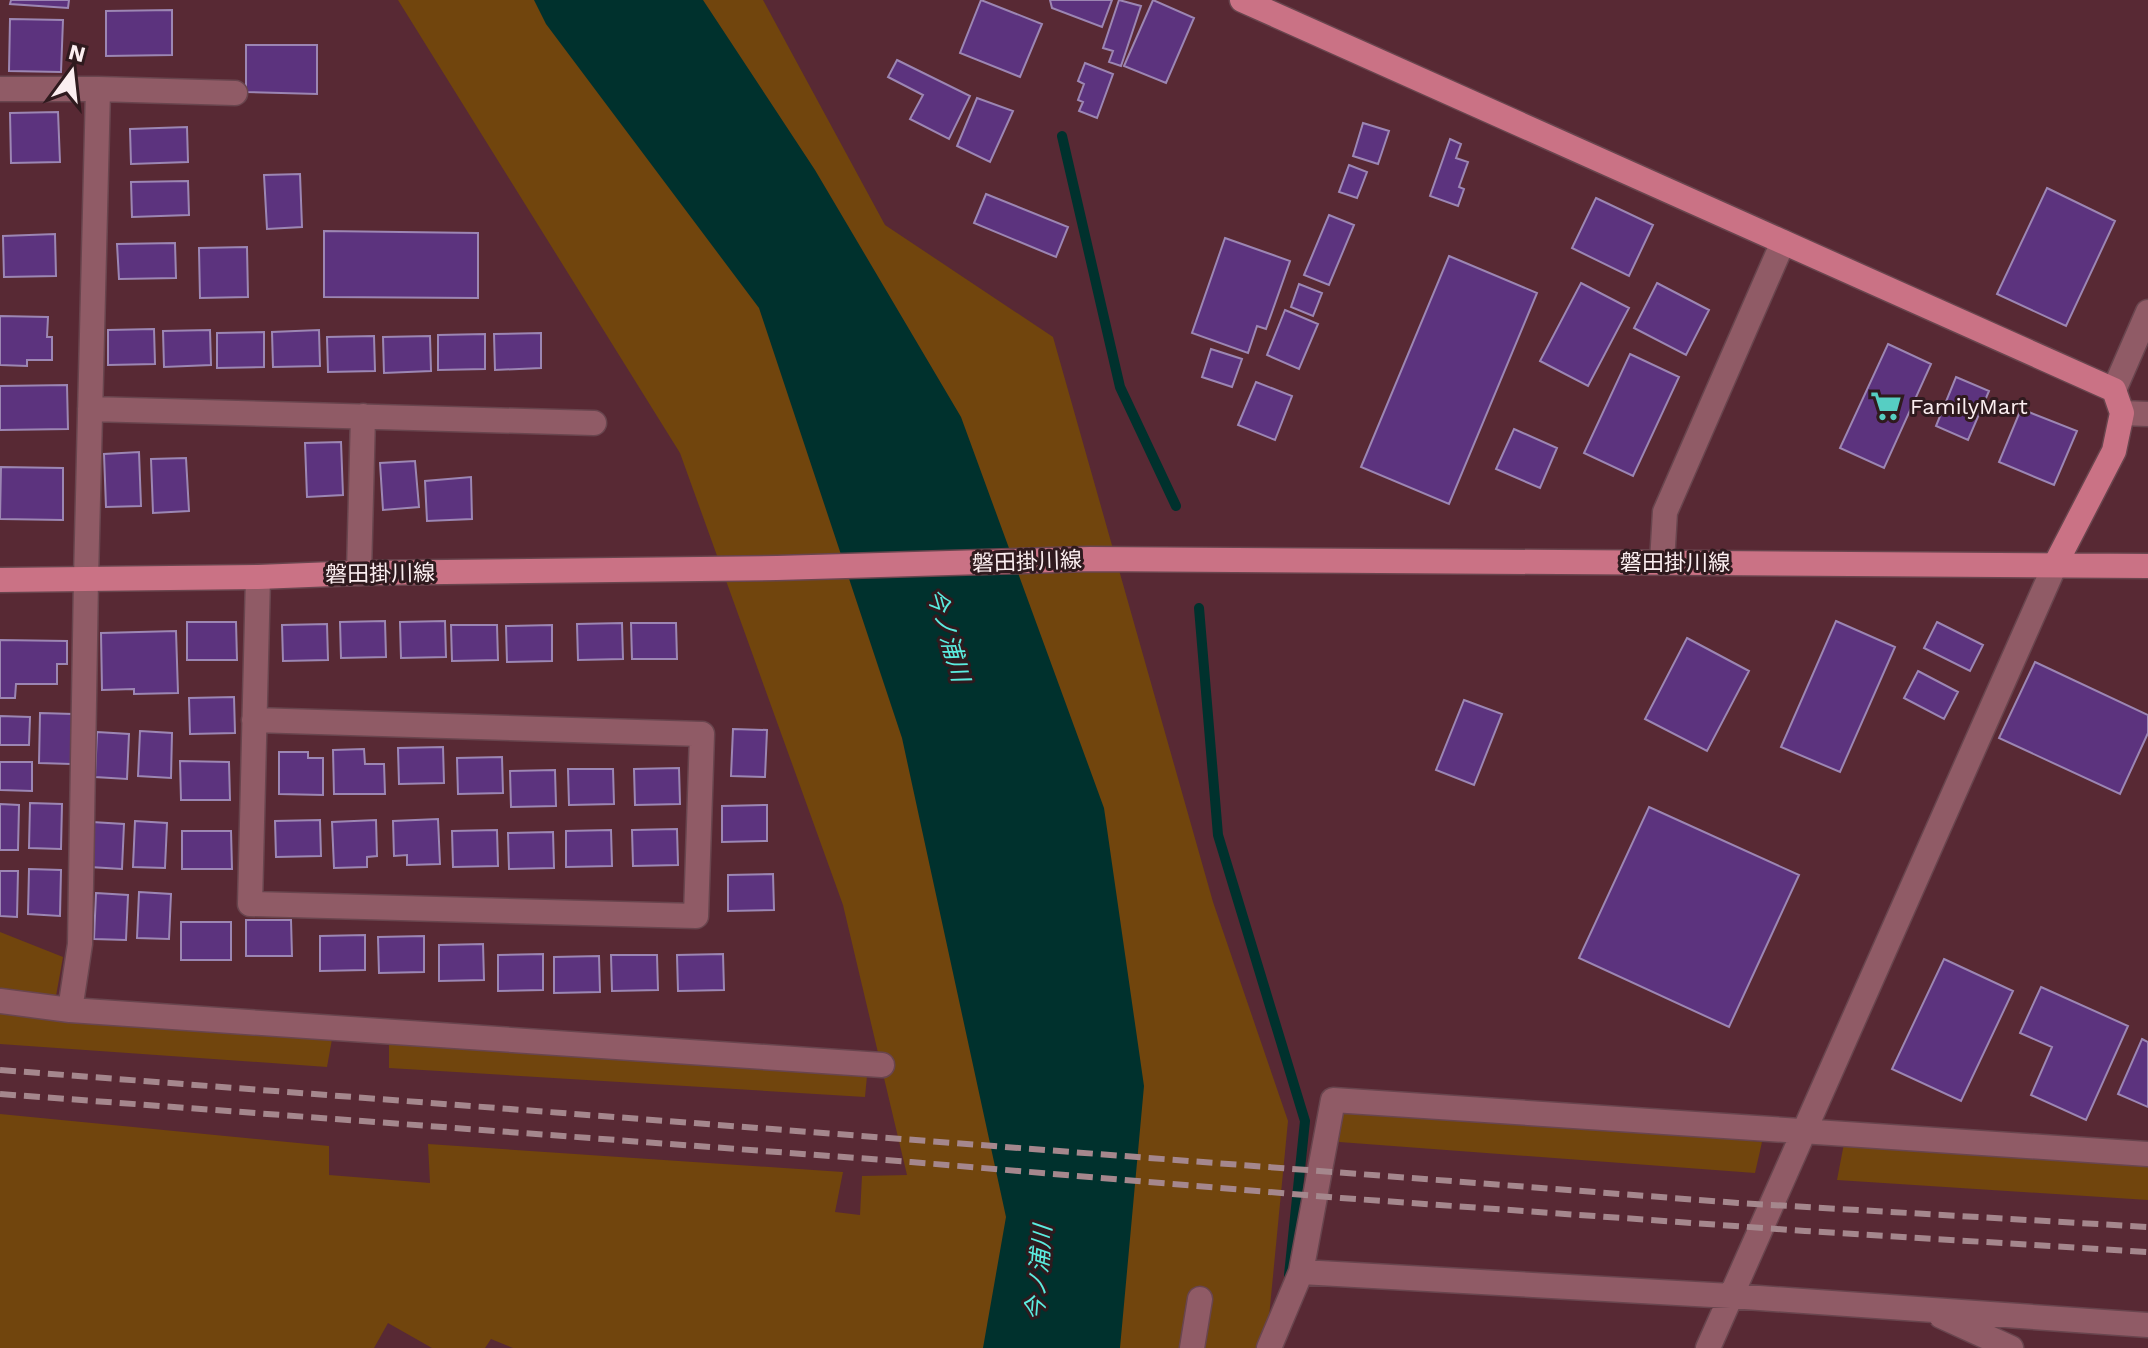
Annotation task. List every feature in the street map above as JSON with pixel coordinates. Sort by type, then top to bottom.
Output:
[{"type":"main road","points":[[1242,0],[1783,242],[2118,401],[2114,451],[2055,565]]},
{"type":"main road","name":"磐田掛川線","points":[[0,580],[777,568],[1090,559],[2148,566]]},
{"type":"street","points":[[0,89],[235,93]]},
{"type":"street","points":[[70,1010],[80,944],[98,89]]},
{"type":"street","points":[[1662,562],[1665,512],[1783,242]]},
{"type":"street","points":[[2148,312],[2118,401],[2148,414]]},
{"type":"street","points":[[90,409],[594,423]]},
{"type":"street","points":[[359,573],[363,416]]},
{"type":"street","points":[[1708,1348],[2055,565]]},
{"type":"street","points":[[254,720],[702,734],[696,916],[250,904],[254,720],[258,577]]},
{"type":"street","points":[[0,1001],[70,1010],[882,1065]]},
{"type":"street","points":[[1269,1348],[1301,1272],[1333,1100],[2148,1154]]},
{"type":"street","points":[[1301,1272],[1731,1296],[2148,1325]]},
{"type":"street","points":[[1192,1348],[1200,1299]]},
{"type":"street","points":[[1928,1310],[2011,1348]]},
{"type":"shaded area","points":[[398,0],[763,0],[885,225],[1053,337],[1213,902],[1288,1121],[1266,1348],[513,1348],[491,1339],[485,1348],[432,1348],[388,1323],[374,1348],[0,1348],[0,1114],[329,1146],[329,1175],[430,1183],[428,1144],[843,1172],[835,1212],[860,1215],[862,1176],[907,1175],[843,905],[680,453]]},
{"type":"shaded area","points":[[0,932],[63,957],[56,996],[0,993]]},
{"type":"shaded area","points":[[0,1011],[334,1028],[327,1067],[0,1044]]},
{"type":"shaded area","points":[[389,1032],[868,1065],[865,1097],[389,1068]]},
{"type":"shaded area","points":[[1333,1100],[1762,1142],[1755,1173],[1326,1141]]},
{"type":"shaded area","points":[[1846,1133],[2148,1154],[2148,1200],[1837,1180]]},
{"type":"water","name":"今ノ浦川","points":[[534,0],[703,0],[815,170],[961,417],[1104,808],[1144,1086],[1120,1348],[983,1348],[1006,1217],[902,738],[759,308],[546,24]]},
{"type":"building","points":[[11,0],[69,0],[68,8],[10,4]]},
{"type":"building","points":[[981,0],[1042,24],[1020,77],[960,53]]},
{"type":"building","points":[[1050,0],[1112,0],[1102,27],[1052,8]]},
{"type":"building","points":[[1119,0],[1141,6],[1121,66],[1109,62],[1113,51],[1103,48]]},
{"type":"building","points":[[1153,0],[1194,18],[1166,83],[1124,66]]},
{"type":"building","points":[[172,10],[172,55],[106,56],[106,11]]},
{"type":"building","points":[[10,19],[63,20],[61,72],[9,71]]},
{"type":"building","points":[[246,45],[317,45],[317,94],[246,92]]},
{"type":"building","points":[[897,60],[970,96],[949,139],[910,119],[923,95],[888,77]]},
{"type":"building","points":[[1085,63],[1113,74],[1097,118],[1079,111],[1083,102],[1078,100],[1084,84],[1078,81]]},
{"type":"building","points":[[977,98],[1013,111],[990,162],[957,146]]},
{"type":"building","points":[[58,112],[60,162],[11,163],[10,113]]},
{"type":"building","points":[[1363,123],[1389,131],[1378,164],[1353,156]]},
{"type":"building","points":[[187,127],[188,162],[131,164],[130,129]]},
{"type":"building","points":[[1450,139],[1461,144],[1456,158],[1468,162],[1459,187],[1464,189],[1458,206],[1430,196]]},
{"type":"building","points":[[1349,165],[1367,172],[1357,198],[1339,192]]},
{"type":"building","points":[[300,174],[302,227],[267,229],[264,175]]},
{"type":"building","points":[[188,181],[189,215],[132,217],[131,182]]},
{"type":"building","points":[[2047,188],[2115,221],[2066,326],[1997,294]]},
{"type":"building","points":[[986,194],[1068,227],[1056,257],[974,223]]},
{"type":"building","points":[[1596,198],[1653,225],[1629,276],[1572,248]]},
{"type":"building","points":[[1329,215],[1354,225],[1329,285],[1304,275]]},
{"type":"building","points":[[324,231],[478,233],[478,298],[324,297]]},
{"type":"building","points":[[55,234],[56,276],[4,277],[3,236]]},
{"type":"building","points":[[1225,238],[1290,261],[1266,329],[1257,326],[1248,353],[1192,333]]},
{"type":"building","points":[[175,243],[176,278],[119,279],[117,244]]},
{"type":"building","points":[[247,247],[248,297],[200,298],[199,248]]},
{"type":"building","points":[[1449,256],[1537,293],[1449,504],[1361,467]]},
{"type":"building","points":[[1581,283],[1629,308],[1588,386],[1540,361]]},
{"type":"building","points":[[1657,283],[1709,310],[1686,355],[1634,328]]},
{"type":"building","points":[[1299,284],[1322,293],[1313,316],[1291,307]]},
{"type":"building","points":[[1285,310],[1318,324],[1299,369],[1267,355]]},
{"type":"building","points":[[0,316],[48,317],[47,337],[52,337],[52,360],[27,360],[27,366],[0,365]]},
{"type":"building","points":[[154,329],[155,364],[108,365],[108,330]]},
{"type":"building","points":[[210,330],[211,365],[164,367],[163,331]]},
{"type":"building","points":[[319,330],[320,366],[273,367],[272,332]]},
{"type":"building","points":[[264,332],[264,367],[217,368],[217,333]]},
{"type":"building","points":[[541,333],[541,368],[495,370],[494,334]]},
{"type":"building","points":[[485,334],[485,369],[438,370],[438,335]]},
{"type":"building","points":[[374,336],[375,371],[328,372],[327,337]]},
{"type":"building","points":[[430,336],[431,371],[384,373],[383,337]]},
{"type":"building","name":"FamilyMart","points":[[1888,344],[1931,364],[1884,468],[1840,448]]},
{"type":"building","points":[[1211,349],[1242,359],[1232,387],[1202,377]]},
{"type":"building","points":[[1630,354],[1679,377],[1633,476],[1584,453]]},
{"type":"building","points":[[1956,377],[1989,391],[1968,440],[1936,426]]},
{"type":"building","points":[[1256,382],[1292,396],[1275,440],[1238,425]]},
{"type":"building","points":[[67,385],[68,429],[0,430],[0,386]]},
{"type":"building","points":[[2021,409],[2077,431],[2054,485],[1999,462]]},
{"type":"building","points":[[1514,429],[1557,448],[1540,488],[1496,469]]},
{"type":"building","points":[[341,442],[343,495],[307,497],[305,443]]},
{"type":"building","points":[[139,452],[141,506],[106,507],[104,454]]},
{"type":"building","points":[[186,458],[189,511],[153,513],[151,459]]},
{"type":"building","points":[[415,461],[419,507],[383,510],[380,463]]},
{"type":"building","points":[[1,467],[63,468],[63,520],[0,519]]},
{"type":"building","points":[[471,477],[472,519],[427,521],[425,481]]},
{"type":"building","points":[[385,621],[386,657],[341,658],[340,622]]},
{"type":"building","points":[[445,621],[446,657],[401,658],[400,622]]},
{"type":"building","points":[[1836,621],[1895,647],[1840,772],[1781,747]]},
{"type":"building","points":[[187,622],[236,622],[237,660],[187,660]]},
{"type":"building","points":[[1937,622],[1983,645],[1970,671],[1924,648]]},
{"type":"building","points":[[622,623],[623,659],[578,660],[577,624]]},
{"type":"building","points":[[631,623],[676,623],[677,659],[632,659]]},
{"type":"building","points":[[327,624],[328,660],[283,661],[282,625]]},
{"type":"building","points":[[451,625],[497,625],[498,660],[452,661]]},
{"type":"building","points":[[552,625],[552,661],[507,662],[506,626]]},
{"type":"building","points":[[176,631],[178,693],[134,694],[134,689],[102,690],[101,633]]},
{"type":"building","points":[[1687,638],[1749,671],[1707,751],[1645,719]]},
{"type":"building","points":[[0,640],[67,641],[67,664],[57,664],[57,684],[16,684],[15,698],[0,698]]},
{"type":"building","points":[[2035,662],[2148,715],[2148,733],[2120,794],[1999,738]]},
{"type":"building","points":[[1918,671],[1958,692],[1944,719],[1904,698]]},
{"type":"building","points":[[234,697],[235,733],[190,734],[189,698]]},
{"type":"building","points":[[1464,700],[1502,714],[1474,785],[1436,770]]},
{"type":"building","points":[[40,713],[73,714],[71,764],[39,763]]},
{"type":"building","points":[[0,716],[30,717],[29,745],[0,745]]},
{"type":"building","points":[[733,729],[767,730],[765,777],[731,776]]},
{"type":"building","points":[[140,731],[172,733],[171,778],[138,776]]},
{"type":"building","points":[[97,732],[129,734],[127,779],[95,777]]},
{"type":"building","points":[[443,747],[444,783],[399,784],[398,748]]},
{"type":"building","points":[[364,749],[365,764],[384,764],[385,794],[334,794],[333,750]]},
{"type":"building","points":[[279,752],[308,752],[308,758],[323,758],[323,795],[279,794]]},
{"type":"building","points":[[502,757],[503,793],[458,794],[457,758]]},
{"type":"building","points":[[180,761],[229,762],[230,800],[181,800]]},
{"type":"building","points":[[0,762],[32,762],[32,791],[0,790]]},
{"type":"building","points":[[679,768],[680,804],[635,805],[634,769]]},
{"type":"building","points":[[568,769],[613,769],[614,804],[569,805]]},
{"type":"building","points":[[555,770],[556,806],[511,807],[510,771]]},
{"type":"building","points":[[30,803],[62,804],[61,849],[29,848]]},
{"type":"building","points":[[0,804],[19,805],[18,850],[0,850]]},
{"type":"building","points":[[767,805],[767,841],[722,842],[722,806]]},
{"type":"building","points":[[1649,807],[1799,875],[1729,1027],[1579,958]]},
{"type":"building","points":[[438,819],[440,864],[407,865],[407,855],[394,856],[393,821]]},
{"type":"building","points":[[320,820],[321,856],[276,857],[275,821]]},
{"type":"building","points":[[376,820],[377,856],[367,857],[367,867],[334,868],[332,822]]},
{"type":"building","points":[[135,821],[167,823],[165,868],[133,867]]},
{"type":"building","points":[[92,822],[124,824],[122,869],[90,867]]},
{"type":"building","points":[[677,829],[678,865],[633,866],[632,830]]},
{"type":"building","points":[[497,830],[498,866],[453,867],[452,831]]},
{"type":"building","points":[[611,830],[612,866],[566,867],[566,831]]},
{"type":"building","points":[[182,831],[231,831],[232,869],[182,869]]},
{"type":"building","points":[[553,832],[554,868],[509,869],[508,833]]},
{"type":"building","points":[[29,869],[61,870],[60,916],[28,914]]},
{"type":"building","points":[[0,871],[18,871],[17,917],[0,916]]},
{"type":"building","points":[[773,874],[774,910],[728,911],[728,875]]},
{"type":"building","points":[[139,892],[171,894],[169,939],[137,938]]},
{"type":"building","points":[[96,893],[128,895],[126,940],[94,939]]},
{"type":"building","points":[[246,920],[291,920],[292,956],[246,956]]},
{"type":"building","points":[[181,922],[231,922],[231,960],[181,960]]},
{"type":"building","points":[[365,935],[365,970],[320,971],[320,936]]},
{"type":"building","points":[[424,936],[424,972],[379,973],[378,937]]},
{"type":"building","points":[[483,944],[484,980],[439,981],[439,945]]},
{"type":"building","points":[[543,954],[543,990],[498,991],[498,955]]},
{"type":"building","points":[[723,954],[724,990],[678,991],[677,955]]},
{"type":"building","points":[[611,955],[657,955],[658,990],[612,991]]},
{"type":"building","points":[[599,956],[600,992],[554,993],[554,957]]},
{"type":"building","points":[[1944,959],[2013,991],[1961,1101],[1892,1069]]},
{"type":"building","points":[[2041,987],[2128,1026],[2086,1120],[2031,1095],[2052,1047],[2020,1033]]},
{"type":"building","points":[[2142,1039],[2148,1042],[2148,1107],[2118,1094]]},
{"type":"waterway","points":[[1062,136],[1120,387],[1176,506]]},
{"type":"waterway","points":[[1199,608],[1218,835],[1305,1121],[1289,1275]]},
{"type":"railway","points":[[0,1070],[1738,1203],[2148,1227]]},
{"type":"railway","points":[[0,1094],[911,1162],[1341,1198],[2148,1252]]},
{"type":"place","name":"FamilyMart","points":[[1886,406]]}]
